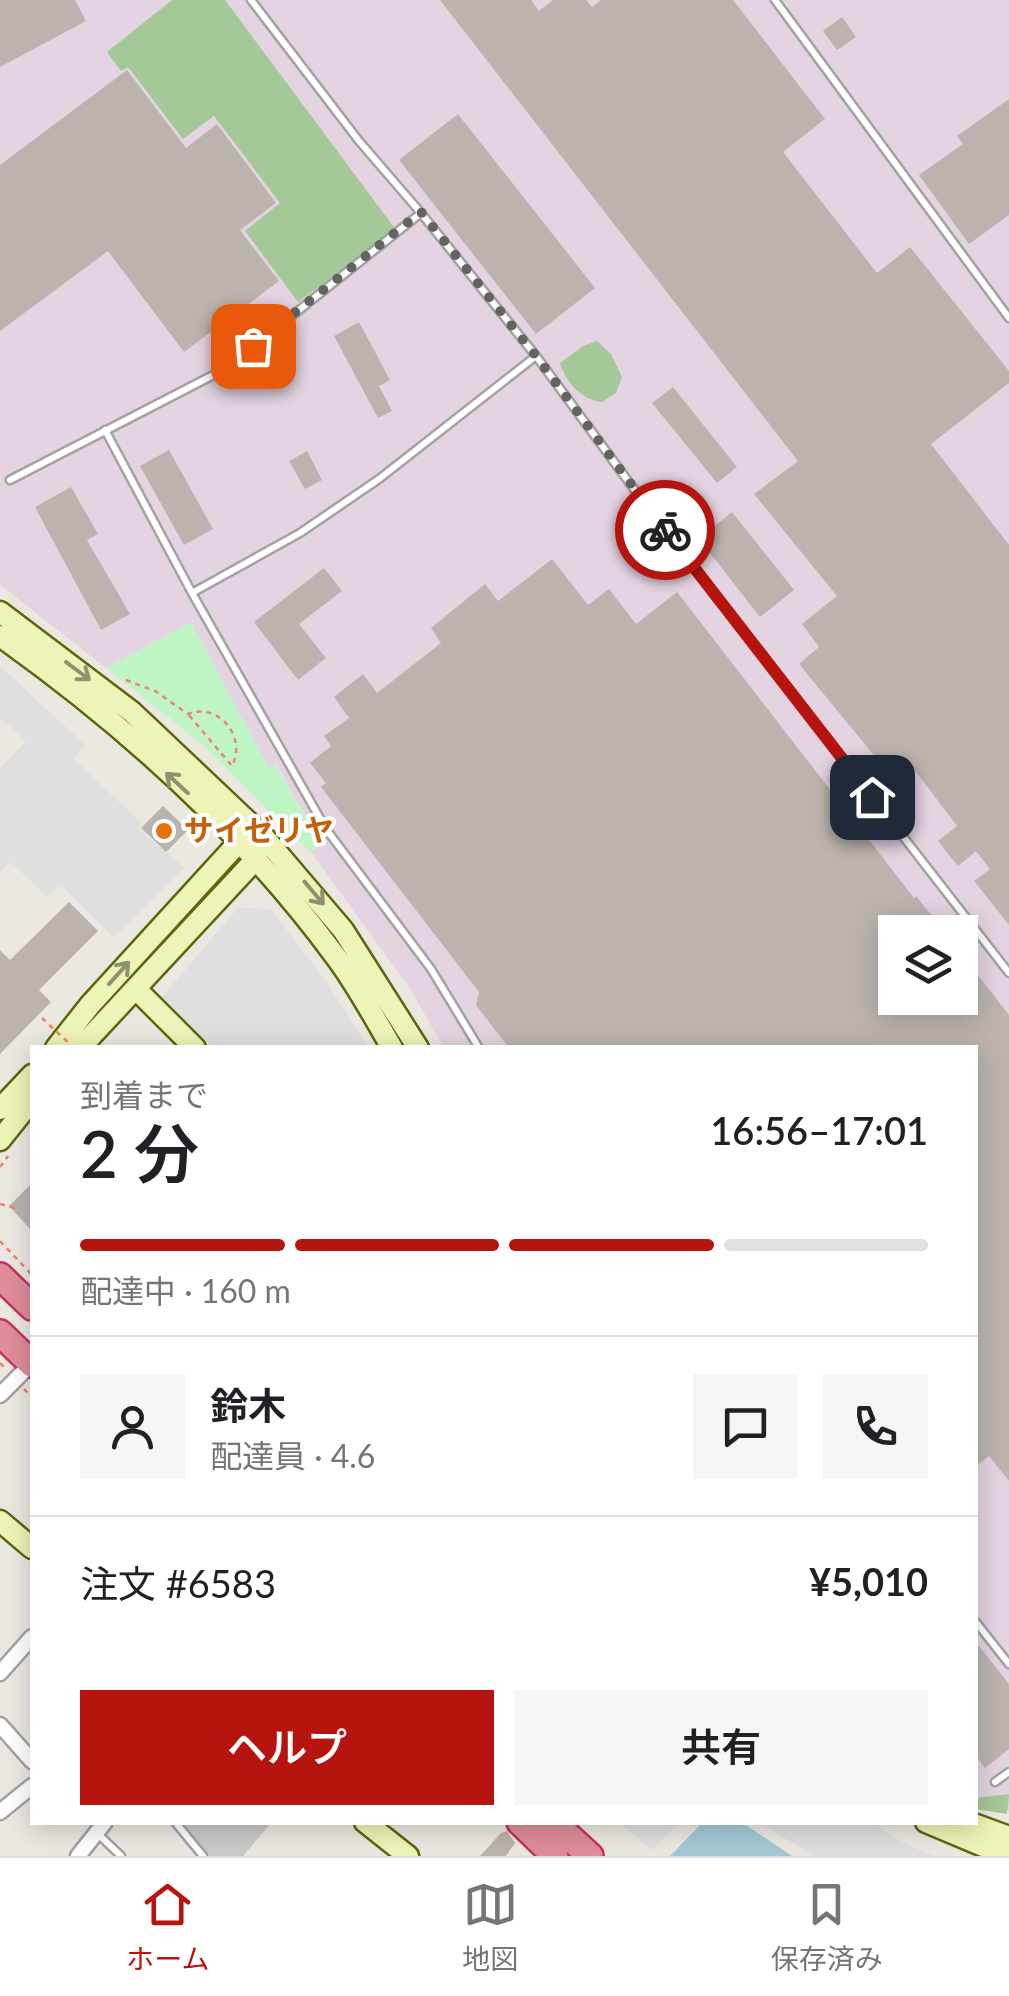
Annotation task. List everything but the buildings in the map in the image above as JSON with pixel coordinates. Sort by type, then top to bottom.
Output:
[{"type":"highway","points":[[0,1276],[30,1305]]},
{"type":"highway","points":[[0,1333],[24,1371]]},
{"type":"highway","points":[[523,1825],[555,1856]]},
{"type":"highway","points":[[556,1825],[590,1856]]},
{"type":"street","points":[[0,612],[132,712],[263,836],[343,930],[416,1045]]},
{"type":"street","points":[[0,636],[120,731],[279,885],[338,960],[390,1045]]},
{"type":"street","points":[[58,1045],[90,1004],[238,843],[263,836]]},
{"type":"street","points":[[80,1045],[255,860],[263,836]]},
{"type":"street","points":[[136,989],[193,1045]]},
{"type":"street","points":[[0,1109],[30,1076]]},
{"type":"street","points":[[8,1143],[30,1104]]},
{"type":"street","points":[[0,1394],[24,1371]]},
{"type":"street","points":[[0,1521],[30,1546]]},
{"type":"street","points":[[0,1674],[30,1638]]},
{"type":"street","points":[[0,1726],[30,1759]]},
{"type":"street","points":[[0,1812],[30,1788]]},
{"type":"street","points":[[369,1825],[408,1856]]},
{"type":"street","points":[[933,1825],[1007,1856]]},
{"type":"street","points":[[976,1825],[1009,1838]]},
{"type":"street","points":[[78,1856],[96,1826]]},
{"type":"lane","points":[[251,0],[359,140],[536,356],[671,538],[1009,972]]},
{"type":"lane","points":[[775,0],[1009,318]]},
{"type":"lane","points":[[10,480],[224,369],[421,212]]},
{"type":"lane","points":[[192,593],[300,533],[379,479],[536,356]]},
{"type":"lane","points":[[105,430],[326,829],[430,968],[477,1045]]},
{"type":"lane","points":[[978,1624],[1009,1664]]},
{"type":"lane","points":[[995,1782],[1009,1772]]},
{"type":"lane","points":[[177,1825],[203,1856]]},
{"type":"lane","points":[[96,1826],[121,1856]]},
{"type":"path","points":[[126,680],[164,696],[188,714],[232,766],[237,742],[231,728],[212,713],[188,714]]},
{"type":"path","points":[[42,1018],[74,1045]]},
{"type":"path","points":[[0,1167],[8,1143]]},
{"type":"path","points":[[0,1204],[15,1208]]},
{"type":"path","points":[[0,1241],[30,1272]]},
{"type":"path","points":[[0,1364],[24,1371]]},
{"type":"shaded area","points":[[0,0],[1009,0],[1009,1811],[978,1806],[978,1045],[442,1045],[413,993],[311,852],[321,845],[276,764],[268,767],[191,622],[106,668],[0,585]]},
{"type":"shaded area","points":[[0,666],[85,745],[74,758],[142,824],[138,829],[184,867],[115,938],[61,886],[46,896],[11,862],[0,872],[0,768],[26,741],[0,718]]},
{"type":"shaded area","points":[[238,908],[271,909],[329,985],[367,1045],[210,1045],[162,997]]},
{"type":"shaded area","points":[[183,1825],[269,1825],[243,1856],[209,1856]]},
{"type":"shaded area","points":[[622,1825],[676,1825],[652,1850]]},
{"type":"shaded area","points":[[764,1825],[876,1825],[934,1856],[813,1856]]},
{"type":"green space","points":[[172,0],[225,0],[396,230],[298,302],[245,231],[280,203],[214,116],[183,139],[128,67],[121,71],[107,52]]},
{"type":"green space","points":[[597,341],[611,354],[622,377],[616,393],[602,402],[576,389],[560,363]]},
{"type":"green space","points":[[191,622],[268,767],[275,764],[321,845],[310,852],[204,746],[106,668]]},
{"type":"green space","points":[[223,872],[225,877],[68,1045]]},
{"type":"green space","points":[[1009,1794],[1007,1814],[978,1809],[978,1798]]},
{"type":"water","points":[[700,1825],[746,1825],[792,1856],[670,1856]]},
{"type":"way so far","points":[[253,346],[421,212],[536,356],[665,530]]},
{"type":"place","name":"サイゼリヤ","points":[[164,831]]},
{"type":"route","points":[[665,530],[872,797]]}]
